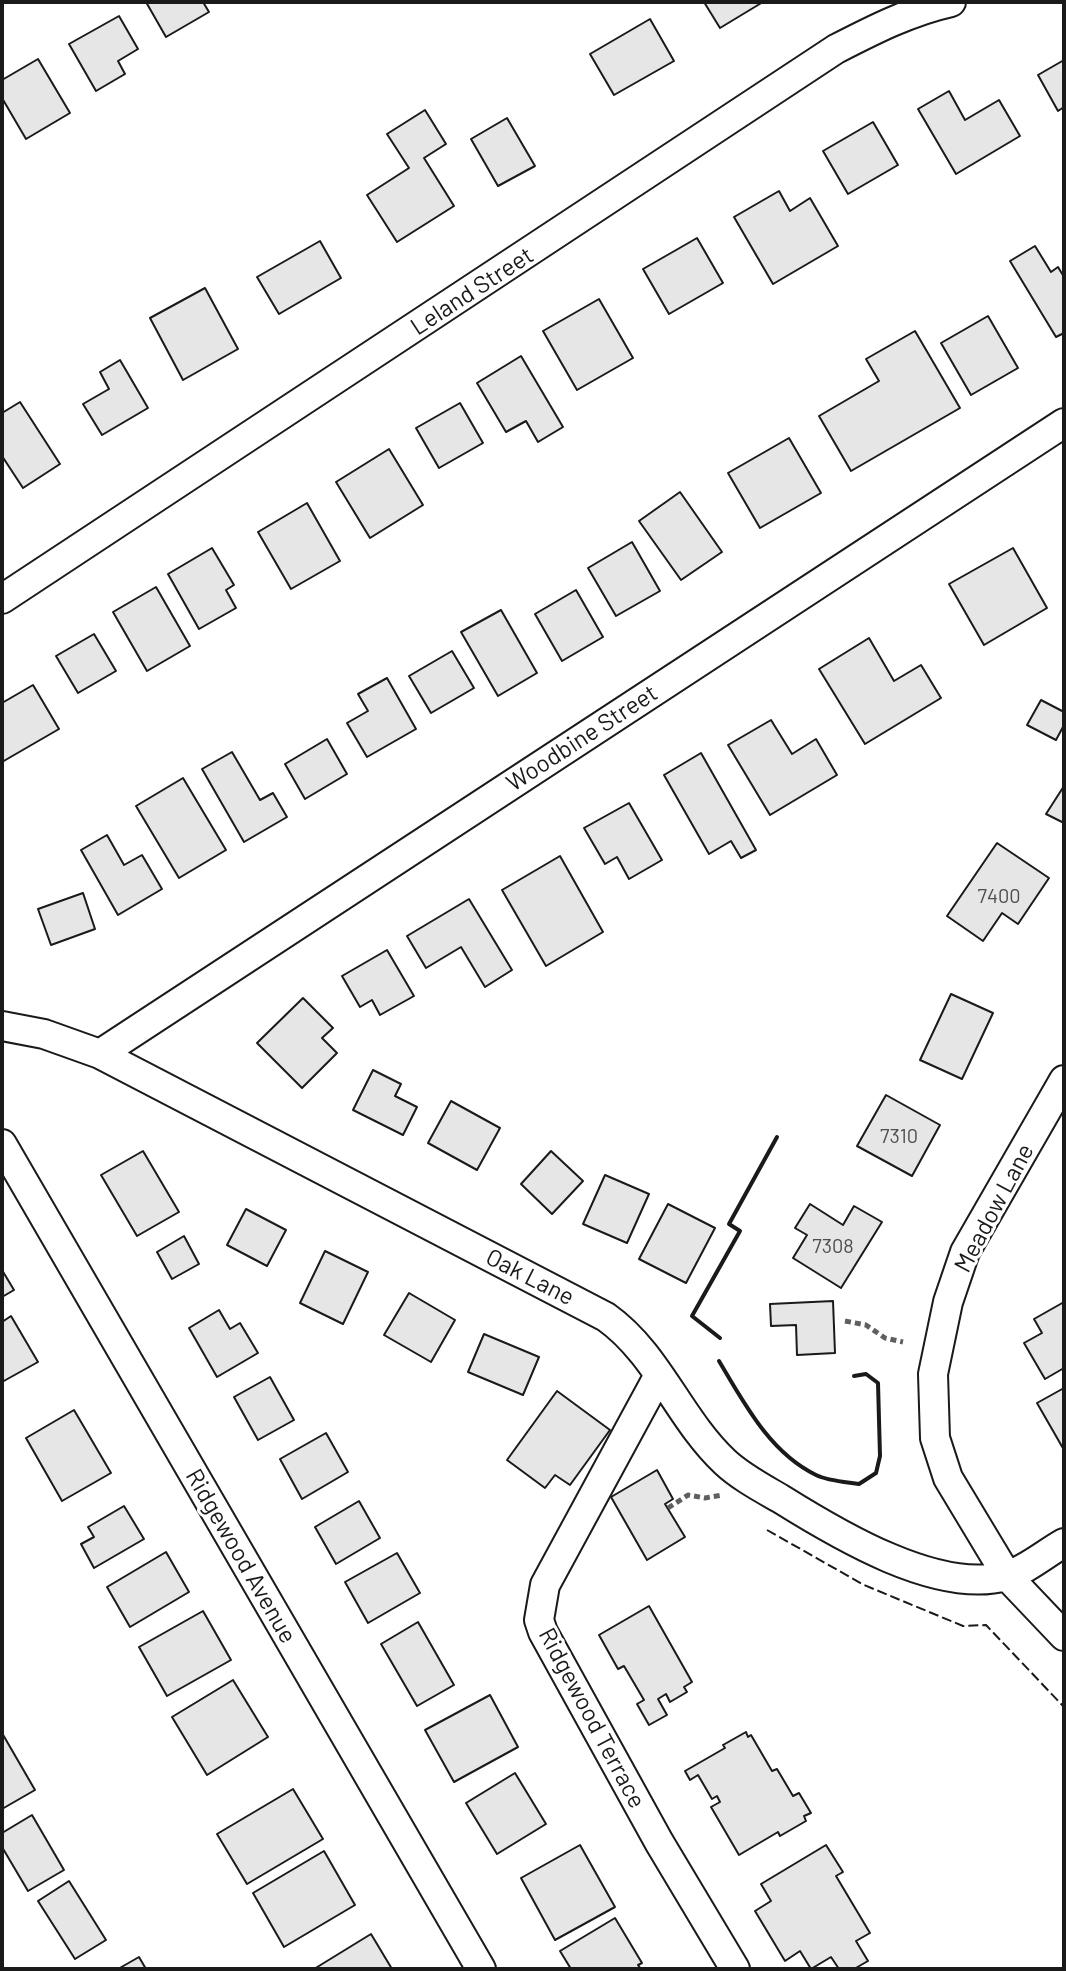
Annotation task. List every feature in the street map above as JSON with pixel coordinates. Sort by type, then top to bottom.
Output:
[{"type":"street","name":"Leland Street","points":[[2,599],[836,49],[886,23],[951,2]]},
{"type":"street","name":"Woodbine Street","points":[[100,1054],[1064,423]]},
{"type":"street","name":"Oak Lane","points":[[2,1026],[44,1034],[100,1054],[606,1317],[629,1333],[701,1434],[725,1462],[834,1532],[893,1559],[942,1575],[977,1579],[1007,1576]]},
{"type":"street","name":"Meadow Lane","points":[[1064,1080],[965,1252],[948,1302],[933,1374],[935,1438],[948,1478],[1007,1576],[1064,1636]]},
{"type":"street","name":"Ridgewood Avenue","points":[[2,1144],[481,1969]]},
{"type":"street","name":"Ridgewood Terrace","points":[[659,1375],[545,1585],[539,1620],[645,1816],[735,1969]]},
{"type":"street","points":[[1007,1576],[1064,1543]]},
{"type":"path","points":[[845,1321],[866,1325],[885,1338],[903,1342]]},
{"type":"path","points":[[668,1508],[688,1495],[719,1496],[747,1478]]},
{"type":"building","points":[[146,2],[203,2],[209,12],[166,37]]},
{"type":"building","points":[[704,2],[763,2],[720,28]]},
{"type":"building","points":[[119,16],[138,49],[118,61],[125,74],[96,91],[69,44]]},
{"type":"building","points":[[650,19],[674,61],[614,95],[590,54]]},
{"type":"building","points":[[38,59],[70,113],[26,139],[2,98],[2,80]]},
{"type":"building","points":[[1064,60],[1064,107],[1058,111],[1038,75]]},
{"type":"building","points":[[949,91],[965,120],[999,100],[1020,136],[956,174],[918,109]]},
{"type":"building","points":[[425,110],[446,144],[424,158],[454,206],[397,242],[367,195],[409,168],[387,134]]},
{"type":"building","points":[[507,118],[535,166],[498,186],[471,139]]},
{"type":"building","points":[[873,122],[898,165],[848,194],[823,151]]},
{"type":"building","points":[[779,191],[790,211],[810,198],[838,246],[773,284],[734,217]]},
{"type":"building","points":[[697,238],[723,283],[669,314],[643,269]]},
{"type":"building","points":[[320,241],[341,278],[279,314],[257,277]]},
{"type":"building","points":[[1035,246],[1051,272],[1058,267],[1064,277],[1064,333],[1056,337],[1010,261]]},
{"type":"building","points":[[205,288],[238,349],[183,380],[150,318]]},
{"type":"building","points":[[599,299],[633,358],[577,390],[543,331]]},
{"type":"building","points":[[988,316],[1018,368],[971,395],[941,343]]},
{"type":"building","points":[[915,331],[960,408],[851,471],[819,416],[879,381],[866,359]]},
{"type":"building","points":[[521,356],[563,427],[538,442],[526,421],[506,432],[477,383]]},
{"type":"building","points":[[120,360],[148,408],[102,435],[83,404],[109,389],[100,372]]},
{"type":"building","points":[[20,402],[60,464],[23,488],[2,456],[2,413]]},
{"type":"building","points":[[460,403],[483,443],[439,468],[416,428]]},
{"type":"building","points":[[789,438],[821,493],[760,528],[728,473]]},
{"type":"building","points":[[389,449],[423,505],[370,538],[336,482]]},
{"type":"building","points":[[680,492],[722,552],[681,580],[639,521]]},
{"type":"building","points":[[307,503],[340,561],[291,589],[258,532]]},
{"type":"building","points":[[632,542],[660,591],[616,616],[588,568]]},
{"type":"building","points":[[212,548],[234,585],[226,590],[236,608],[199,629],[168,574]]},
{"type":"building","points":[[1013,548],[1047,608],[984,645],[949,584]]},
{"type":"building","points":[[156,587],[190,646],[147,671],[113,612]]},
{"type":"building","points":[[576,590],[603,637],[562,661],[535,614]]},
{"type":"building","points":[[501,610],[537,673],[498,696],[461,632]]},
{"type":"building","points":[[94,634],[116,671],[78,693],[56,656]]},
{"type":"building","points":[[869,638],[894,681],[921,665],[941,698],[865,744],[819,669]]},
{"type":"building","points":[[452,651],[474,688],[431,713],[409,676]]},
{"type":"building","points":[[387,678],[416,729],[367,757],[347,723],[368,711],[358,694]]},
{"type":"building","points":[[33,685],[59,729],[2,762],[2,703]]},
{"type":"building","points":[[1041,700],[1064,712],[1064,725],[1056,740],[1027,725]]},
{"type":"building","points":[[771,720],[792,754],[816,739],[837,775],[770,815],[728,745]]},
{"type":"building","points":[[327,739],[347,774],[305,799],[285,764]]},
{"type":"building","points":[[232,752],[260,800],[273,793],[287,817],[244,842],[202,769]]},
{"type":"building","points":[[701,753],[756,850],[741,858],[731,841],[709,854],[664,775]]},
{"type":"building","points":[[183,778],[226,850],[179,878],[136,806]]},
{"type":"building","points":[[1064,786],[1064,823],[1046,814]]},
{"type":"building","points":[[629,803],[662,860],[629,879],[617,857],[605,864],[584,828]]},
{"type":"building","points":[[107,835],[124,865],[142,855],[162,889],[118,915],[81,850]]},
{"type":"building","points":[[997,843],[1049,878],[1018,924],[1002,913],[983,941],[947,916]]},
{"type":"building","points":[[560,856],[603,932],[546,966],[502,890]]},
{"type":"building","points":[[83,893],[95,929],[51,945],[38,909]]},
{"type":"building","points":[[469,899],[512,970],[485,987],[461,947],[426,968],[407,936]]},
{"type":"building","points":[[387,950],[414,996],[380,1015],[372,1000],[360,1007],[342,976]]},
{"type":"building","points":[[951,994],[993,1013],[962,1079],[920,1060]]},
{"type":"building","points":[[303,998],[333,1028],[322,1038],[337,1053],[302,1088],[257,1043]]},
{"type":"building","points":[[373,1070],[401,1084],[395,1096],[417,1107],[403,1135],[353,1110]]},
{"type":"building","points":[[886,1095],[940,1125],[912,1176],[857,1146]]},
{"type":"building","points":[[451,1101],[500,1128],[477,1170],[428,1143]]},
{"type":"building","points":[[143,1151],[179,1212],[137,1236],[101,1175]]},
{"type":"building","points":[[551,1151],[583,1181],[552,1214],[521,1184]]},
{"type":"building","points":[[605,1175],[649,1194],[627,1243],[583,1224]]},
{"type":"building","points":[[668,1204],[715,1228],[686,1283],[639,1259]]},
{"type":"building","points":[[810,1204],[843,1225],[854,1206],[882,1222],[841,1288],[793,1258],[807,1235],[795,1228]]},
{"type":"building","points":[[246,1209],[286,1230],[267,1266],[227,1245]]},
{"type":"building","points":[[184,1236],[199,1264],[172,1279],[157,1252]]},
{"type":"building","points":[[325,1251],[368,1272],[343,1324],[300,1303]]},
{"type":"building","points":[[2,1270],[14,1290],[2,1297]]},
{"type":"building","points":[[409,1293],[455,1320],[431,1362],[384,1335]]},
{"type":"building","points":[[833,1301],[835,1353],[797,1355],[796,1325],[771,1326],[770,1304]]},
{"type":"building","points":[[1064,1302],[1064,1368],[1045,1379],[1024,1343],[1042,1333],[1034,1319]]},
{"type":"building","points":[[219,1310],[230,1329],[240,1323],[258,1353],[217,1377],[189,1328]]},
{"type":"building","points":[[11,1316],[38,1362],[2,1382],[2,1322]]},
{"type":"building","points":[[484,1334],[539,1357],[523,1395],[468,1372]]},
{"type":"building","points":[[270,1377],[294,1420],[258,1440],[234,1397]]},
{"type":"building","points":[[1064,1388],[1064,1450],[1037,1403]]},
{"type":"building","points":[[557,1391],[610,1430],[570,1485],[555,1475],[545,1488],[507,1460]]},
{"type":"building","points":[[74,1410],[111,1473],[62,1501],[26,1438]]},
{"type":"building","points":[[326,1433],[348,1472],[302,1499],[280,1459]]},
{"type":"building","points":[[657,1470],[673,1499],[665,1504],[685,1537],[647,1560],[611,1497]]},
{"type":"building","points":[[359,1501],[380,1538],[336,1564],[315,1527]]},
{"type":"building","points":[[124,1506],[144,1539],[94,1568],[81,1544],[94,1537],[88,1527]]},
{"type":"building","points":[[166,1552],[189,1592],[130,1627],[107,1587]]},
{"type":"building","points":[[397,1553],[420,1593],[368,1623],[345,1582]]},
{"type":"building","points":[[649,1606],[692,1682],[684,1687],[687,1692],[670,1702],[666,1694],[658,1699],[667,1715],[649,1725],[637,1704],[644,1700],[624,1666],[618,1669],[599,1635]]},
{"type":"building","points":[[203,1611],[231,1660],[167,1696],[139,1647]]},
{"type":"building","points":[[418,1622],[454,1685],[417,1706],[381,1644]]},
{"type":"building","points":[[233,1680],[268,1737],[207,1775],[172,1717]]},
{"type":"building","points":[[490,1695],[518,1747],[454,1782],[425,1730]]},
{"type":"building","points":[[746,1732],[748,1737],[751,1735],[772,1771],[777,1769],[793,1796],[799,1793],[811,1813],[804,1816],[806,1821],[780,1836],[778,1832],[739,1855],[711,1807],[720,1802],[717,1796],[712,1799],[698,1775],[690,1780],[685,1771]]},
{"type":"building","points":[[2,1733],[35,1790],[2,1809]]},
{"type":"building","points":[[515,1773],[546,1824],[497,1854],[466,1803]]},
{"type":"building","points":[[293,1789],[323,1839],[247,1884],[217,1834]]},
{"type":"building","points":[[32,1815],[64,1870],[28,1891],[2,1847],[2,1833]]},
{"type":"building","points":[[580,1845],[615,1907],[555,1940],[521,1878]]},
{"type":"building","points":[[826,1845],[843,1872],[836,1876],[870,1933],[856,1941],[868,1961],[854,1969],[839,1969],[831,1957],[811,1969],[800,1951],[785,1961],[755,1911],[771,1901],[761,1884]]},
{"type":"building","points":[[324,1851],[355,1905],[284,1947],[253,1893]]},
{"type":"building","points":[[69,1881],[106,1940],[75,1959],[38,1901]]},
{"type":"building","points":[[615,1918],[642,1963],[638,1965],[641,1969],[571,1969],[560,1951]]},
{"type":"building","points":[[371,1934],[392,1969],[314,1969]]},
{"type":"building","points":[[139,1957],[146,1969],[118,1969]]},
{"type":"fence","points":[[767,1530],[864,1585],[963,1626],[986,1625],[1064,1707]]},
{"type":"wall","points":[[720,1338],[692,1316],[740,1231],[729,1224],[777,1137]]},
{"type":"wall","points":[[719,1361],[760,1426],[785,1454],[821,1477],[859,1484],[876,1473],[880,1456],[878,1383],[866,1374],[854,1376]]}]
